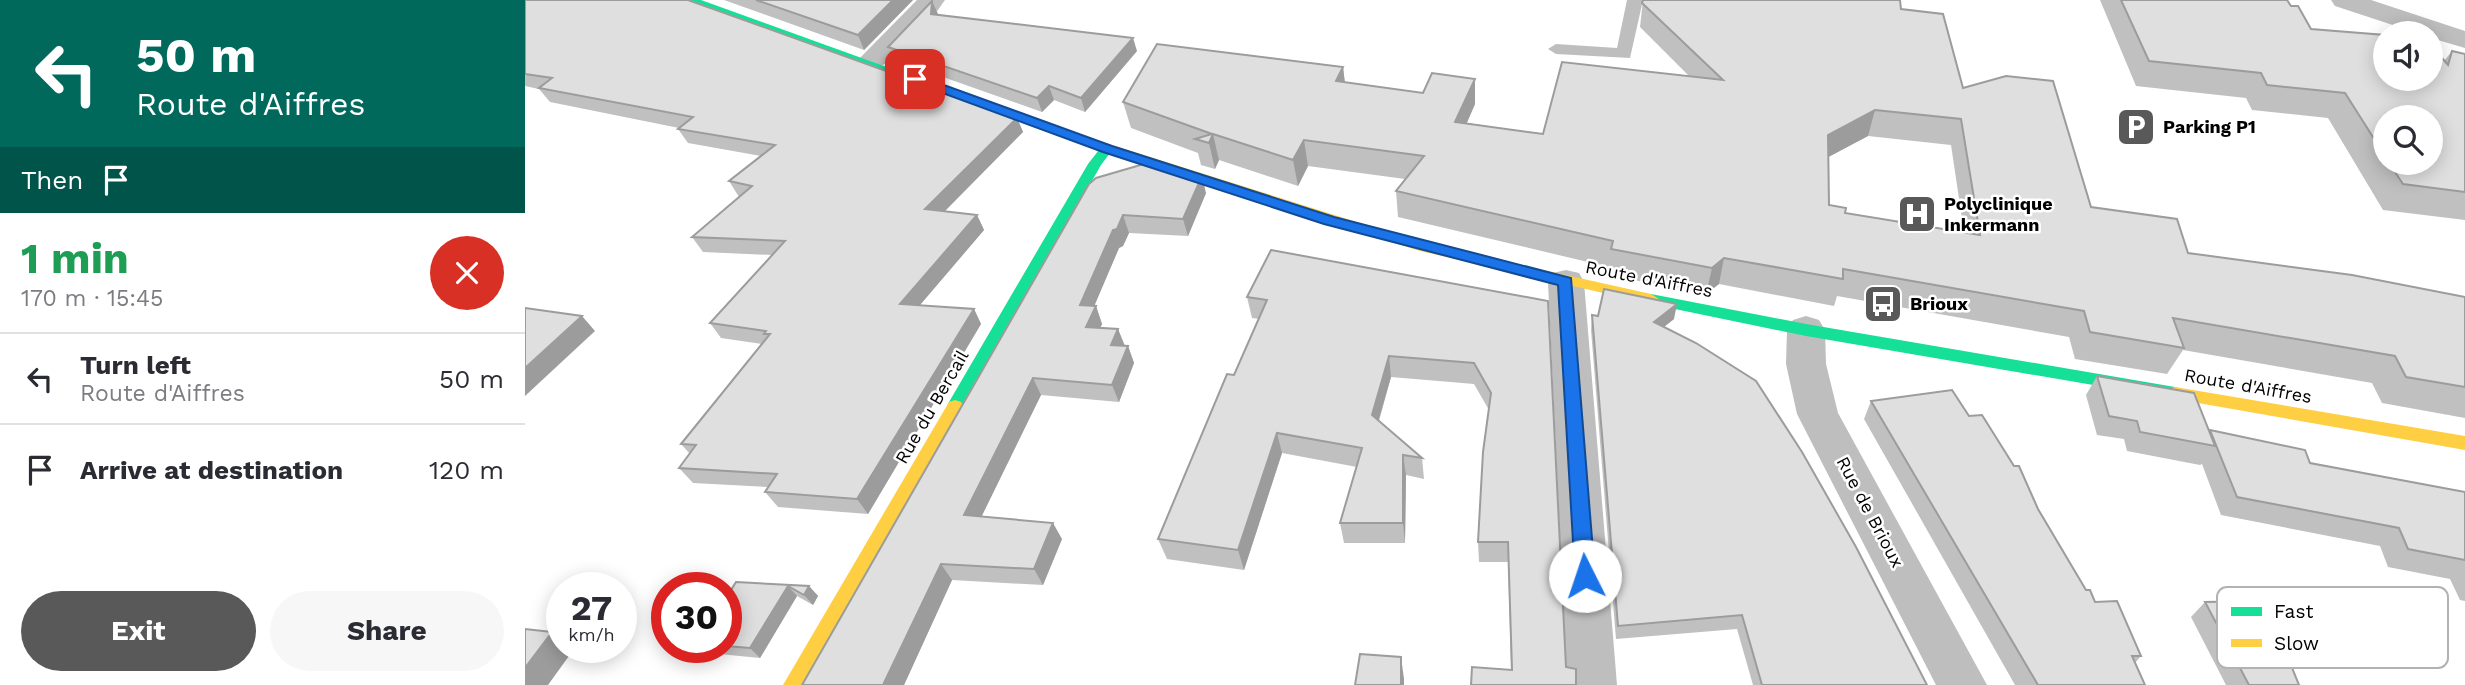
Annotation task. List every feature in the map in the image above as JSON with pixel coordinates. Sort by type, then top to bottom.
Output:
[{"type":"main road","name":"Route d'Aiffres","points":[[691,0],[1107,149],[1341,224],[1566,282],[1806,330],[2465,443]]},
{"type":"main road","name":"Rue du Bercail","points":[[793,685],[1088,176],[1107,149]]},
{"type":"street","points":[[869,63],[887,50],[932,0]]},
{"type":"street","points":[[2344,0],[2465,40]]},
{"type":"street","points":[[1566,282],[1592,685]]},
{"type":"street","name":"Rue de Brioux","points":[[1806,330],[1806,364],[1818,414],[1962,685]]},
{"type":"lane","points":[[1556,49],[1624,54],[1635,0]]},
{"type":"building","points":[[525,0],[688,0],[1017,118],[925,209],[977,215],[900,304],[974,309],[857,499],[765,492],[777,474],[679,468],[696,445],[681,444],[770,334],[764,334],[766,331],[710,323],[785,241],[692,237],[752,186],[729,181],[775,145],[678,129],[693,117],[539,88],[552,78],[525,74]]},
{"type":"building","points":[[756,0],[893,0],[858,35]]},
{"type":"building","points":[[1643,0],[1900,0],[1901,9],[1943,14],[1963,88],[2006,76],[2053,81],[2091,207],[2177,219],[2188,253],[2352,275],[2465,297],[2465,387],[2406,377],[2395,356],[2173,318],[2184,348],[2090,332],[2084,311],[1843,269],[1843,279],[1724,258],[1712,268],[1611,249],[1613,241],[1396,191],[1424,156],[1304,140],[1293,160],[1213,134],[1209,143],[1195,139],[1212,134],[1123,102],[1157,44],[1343,67],[1336,81],[1423,93],[1432,73],[1475,79],[1455,122],[1543,134],[1562,62],[1723,80],[1642,3]],"holes":[[[1875,110],[1961,119],[1980,235],[1845,213],[1846,208],[1829,205],[1828,135]]]},
{"type":"building","points":[[2121,0],[2287,0],[2291,6],[2298,6],[2311,29],[2373,34],[2373,91],[2443,91],[2443,59],[2448,65],[2452,51],[2465,54],[2465,192],[2403,184],[2397,175],[2443,175],[2443,105],[2373,105],[2373,137],[2345,93],[2267,85],[2261,73],[2149,61]]},
{"type":"building","points":[[932,1],[931,14],[1133,38],[1081,98],[1049,86],[1037,98],[888,47]]},
{"type":"building","points":[[1154,161],[1202,176],[1183,219],[1123,215],[1117,229],[1113,230],[1080,305],[1096,306],[1086,327],[1118,329],[1111,345],[1128,346],[1112,385],[1033,378],[964,515],[1053,523],[1034,569],[941,564],[883,685],[802,685],[1089,184],[1096,178]]},
{"type":"building","points":[[1271,250],[1548,301],[1566,667],[1576,669],[1576,685],[1471,685],[1472,667],[1512,670],[1508,542],[1478,542],[1483,452],[1491,393],[1474,363],[1389,356],[1372,415],[1422,458],[1403,455],[1403,523],[1340,523],[1362,448],[1277,433],[1238,550],[1158,539],[1227,374],[1234,375],[1267,300],[1247,297]]},
{"type":"building","points":[[1604,289],[1677,304],[1654,322],[1696,343],[1756,381],[1802,452],[1856,547],[1927,685],[1762,685],[1742,615],[1618,626],[1592,315],[1598,316]]},
{"type":"building","points":[[525,308],[582,316],[525,368]]},
{"type":"building","points":[[2097,376],[2194,393],[2215,446],[2140,432],[2137,421],[2109,416]]},
{"type":"building","points":[[1952,390],[1969,416],[1982,415],[2014,466],[2019,466],[2038,509],[2095,602],[2117,601],[2141,656],[2132,656],[2145,685],[2038,685],[1871,401]]},
{"type":"building","points":[[2210,430],[2305,450],[2310,463],[2465,492],[2465,560],[2408,549],[2399,528],[2237,497]]},
{"type":"building","points":[[742,582],[809,586],[804,595],[788,586],[750,648],[742,647]]},
{"type":"building","points":[[2205,602],[2217,602],[2217,625]]},
{"type":"building","points":[[525,629],[546,631],[546,640],[525,668]]},
{"type":"building","points":[[1360,654],[1401,657],[1401,685],[1355,685]]},
{"type":"building","points":[[2240,668],[2292,668],[2299,685],[2249,685]]},
{"type":"traffic: fast","points":[[691,0],[1077,138]]},
{"type":"traffic: fast","points":[[955,406],[1095,164],[1107,149]]},
{"type":"traffic: fast","points":[[1651,299],[1806,330],[2175,393]]},
{"type":"traffic: slow","points":[[1077,138],[1425,248],[1651,299]]},
{"type":"traffic: slow","points":[[2175,393],[2465,443]]},
{"type":"traffic: slow","points":[[793,685],[955,406]]},
{"type":"place","name":"Parking P1","points":[[2136,127]]},
{"type":"place","name":"Polyclinique Inkermann","points":[[1917,214]]},
{"type":"place","name":"Brioux","points":[[1883,304]]},
{"type":"route","points":[[915,79],[1107,149],[1329,220],[1425,248],[1566,282],[1585,576]]}]
